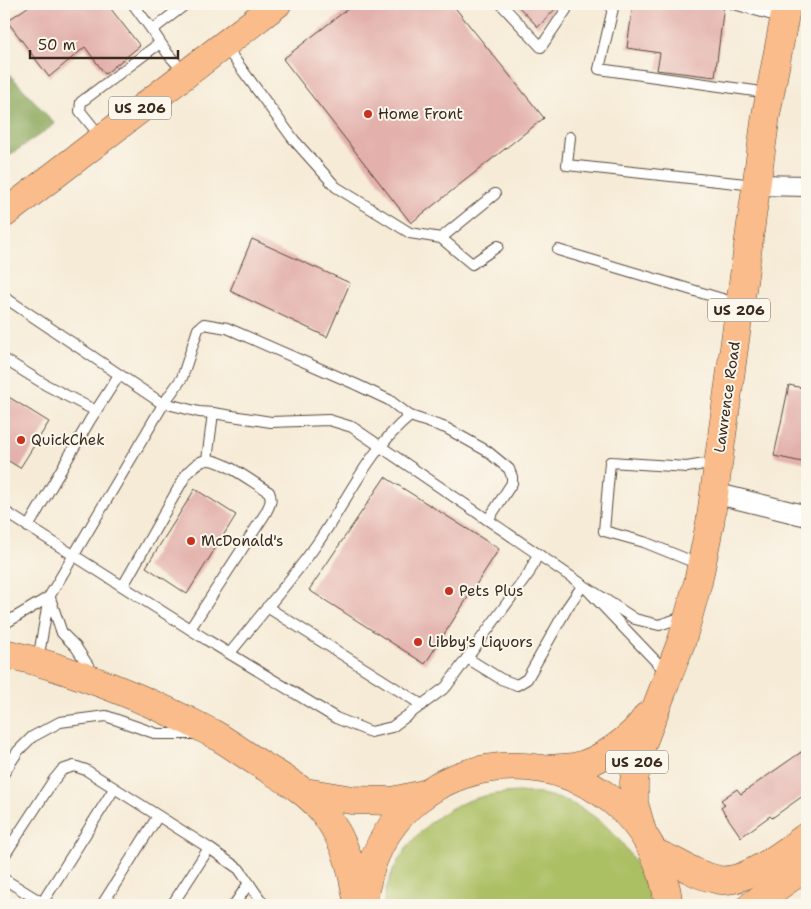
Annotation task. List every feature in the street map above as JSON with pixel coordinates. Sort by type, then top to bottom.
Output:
[{"type":"main road","name":"US 206","points":[[4,214],[274,5]]},
{"type":"main road","name":"Lawrence Road","points":[[648,842],[634,803],[634,782],[638,754],[682,640],[702,565],[714,493],[756,185],[785,11]]},
{"type":"main road","points":[[4,653],[38,661],[129,695],[213,734],[305,792],[324,813],[340,837],[351,864],[358,905]]},
{"type":"main road","name":"Lawrence Road","points":[[550,769],[575,767],[602,756],[625,741],[644,721],[665,685]]},
{"type":"main road","points":[[363,905],[366,883],[378,849],[398,819],[426,794],[442,784],[461,775],[480,770],[517,765],[550,769],[572,776],[602,792],[619,806],[648,842],[669,858],[693,872],[720,880],[745,876],[782,854],[807,836]]},
{"type":"main road","points":[[305,792],[352,800],[392,801],[426,794]]},
{"type":"main road","name":"US 206","points":[[648,842],[663,875],[669,905]]},
{"type":"main road","points":[[752,905],[807,866]]},
{"type":"street","points":[[756,185],[807,186]]},
{"type":"street","points":[[714,493],[807,516]]},
{"type":"lane","points":[[133,4],[160,43],[186,74]]},
{"type":"lane","points":[[152,30],[186,4]]},
{"type":"lane","points":[[501,4],[541,47],[566,10],[567,4]]},
{"type":"lane","points":[[614,4],[599,69],[770,93]]},
{"type":"lane","points":[[734,4],[785,11]]},
{"type":"lane","points":[[102,138],[80,111],[81,102],[160,43]]},
{"type":"lane","points":[[224,44],[294,140],[336,187],[410,233],[441,238],[472,264],[498,246]]},
{"type":"lane","points":[[570,137],[567,165],[756,185]]},
{"type":"lane","points":[[441,238],[495,194]]},
{"type":"lane","points":[[558,250],[740,304]]},
{"type":"lane","points":[[4,297],[164,403],[199,412],[271,422],[329,420],[352,427],[635,619],[659,624],[689,615]]},
{"type":"lane","points":[[38,661],[49,597],[164,403],[182,378],[198,329],[204,324],[227,328],[355,384],[388,400],[410,416],[446,428],[487,451],[509,469],[512,477],[512,483],[488,520]]},
{"type":"lane","points":[[4,359],[46,385],[96,411]]},
{"type":"lane","points":[[28,526],[119,374]]},
{"type":"lane","points":[[208,460],[213,413]]},
{"type":"lane","points":[[230,653],[314,548],[380,446],[393,429],[410,416]]},
{"type":"lane","points":[[123,586],[187,472],[198,463],[208,460],[222,464],[269,492],[271,504],[190,628]]},
{"type":"lane","points":[[702,565],[644,542],[604,531],[610,462],[686,467],[718,462]]},
{"type":"lane","points":[[4,511],[336,718],[371,732],[392,727],[446,687],[529,573],[538,554]]},
{"type":"lane","points":[[467,658],[501,679],[517,685],[527,679],[583,585]]},
{"type":"lane","points":[[583,585],[665,685]]},
{"type":"lane","points":[[4,624],[49,597]]},
{"type":"lane","points":[[49,597],[62,633],[76,647],[100,684]]},
{"type":"lane","points":[[267,608],[422,705]]},
{"type":"lane","points":[[4,773],[18,751],[32,737],[60,722],[106,716],[158,734],[213,734]]},
{"type":"lane","points":[[4,856],[53,781],[62,770],[74,766],[86,770],[239,869],[264,905]]},
{"type":"lane","points":[[4,879],[44,904],[114,789]]},
{"type":"lane","points":[[102,905],[158,816]]},
{"type":"lane","points":[[172,905],[209,848]]},
{"type":"lane","points":[[234,905],[249,883]]},
{"type":"green space","points":[[4,68],[55,124],[4,159]]},
{"type":"green space","points":[[519,792],[543,794],[566,801],[600,821],[615,835],[638,867],[651,905],[383,905],[386,889],[400,858],[410,844],[435,819],[470,800],[491,795]]},
{"type":"building","points":[[32,4],[107,4],[140,46],[105,74],[85,47],[49,77],[7,21]]},
{"type":"building","points":[[354,4],[452,4],[544,118],[411,223],[283,59]]},
{"type":"building","points":[[516,4],[560,4],[538,27]]},
{"type":"building","points":[[633,4],[724,5],[715,77],[657,70],[660,53],[627,48]]},
{"type":"building","points":[[252,239],[350,283],[327,337],[230,291]]},
{"type":"building","points":[[789,385],[807,389],[807,463],[774,456]]},
{"type":"building","name":"QuickChek","points":[[4,394],[49,422],[20,468],[4,458]]},
{"type":"building","points":[[385,477],[499,549],[425,664],[309,590]]},
{"type":"building","name":"McDonald's","points":[[195,489],[236,515],[187,594],[146,567]]},
{"type":"building","points":[[807,748],[807,793],[741,837],[721,808],[725,805],[721,800],[737,789],[741,794]]},
{"type":"place","name":"Home Front","points":[[368,114]]},
{"type":"place","name":"QuickChek","points":[[21,440]]},
{"type":"place","name":"McDonald's","points":[[191,541]]},
{"type":"place","name":"Pets Plus","points":[[449,591]]},
{"type":"place","name":"Libby's Liquors","points":[[418,642]]}]
